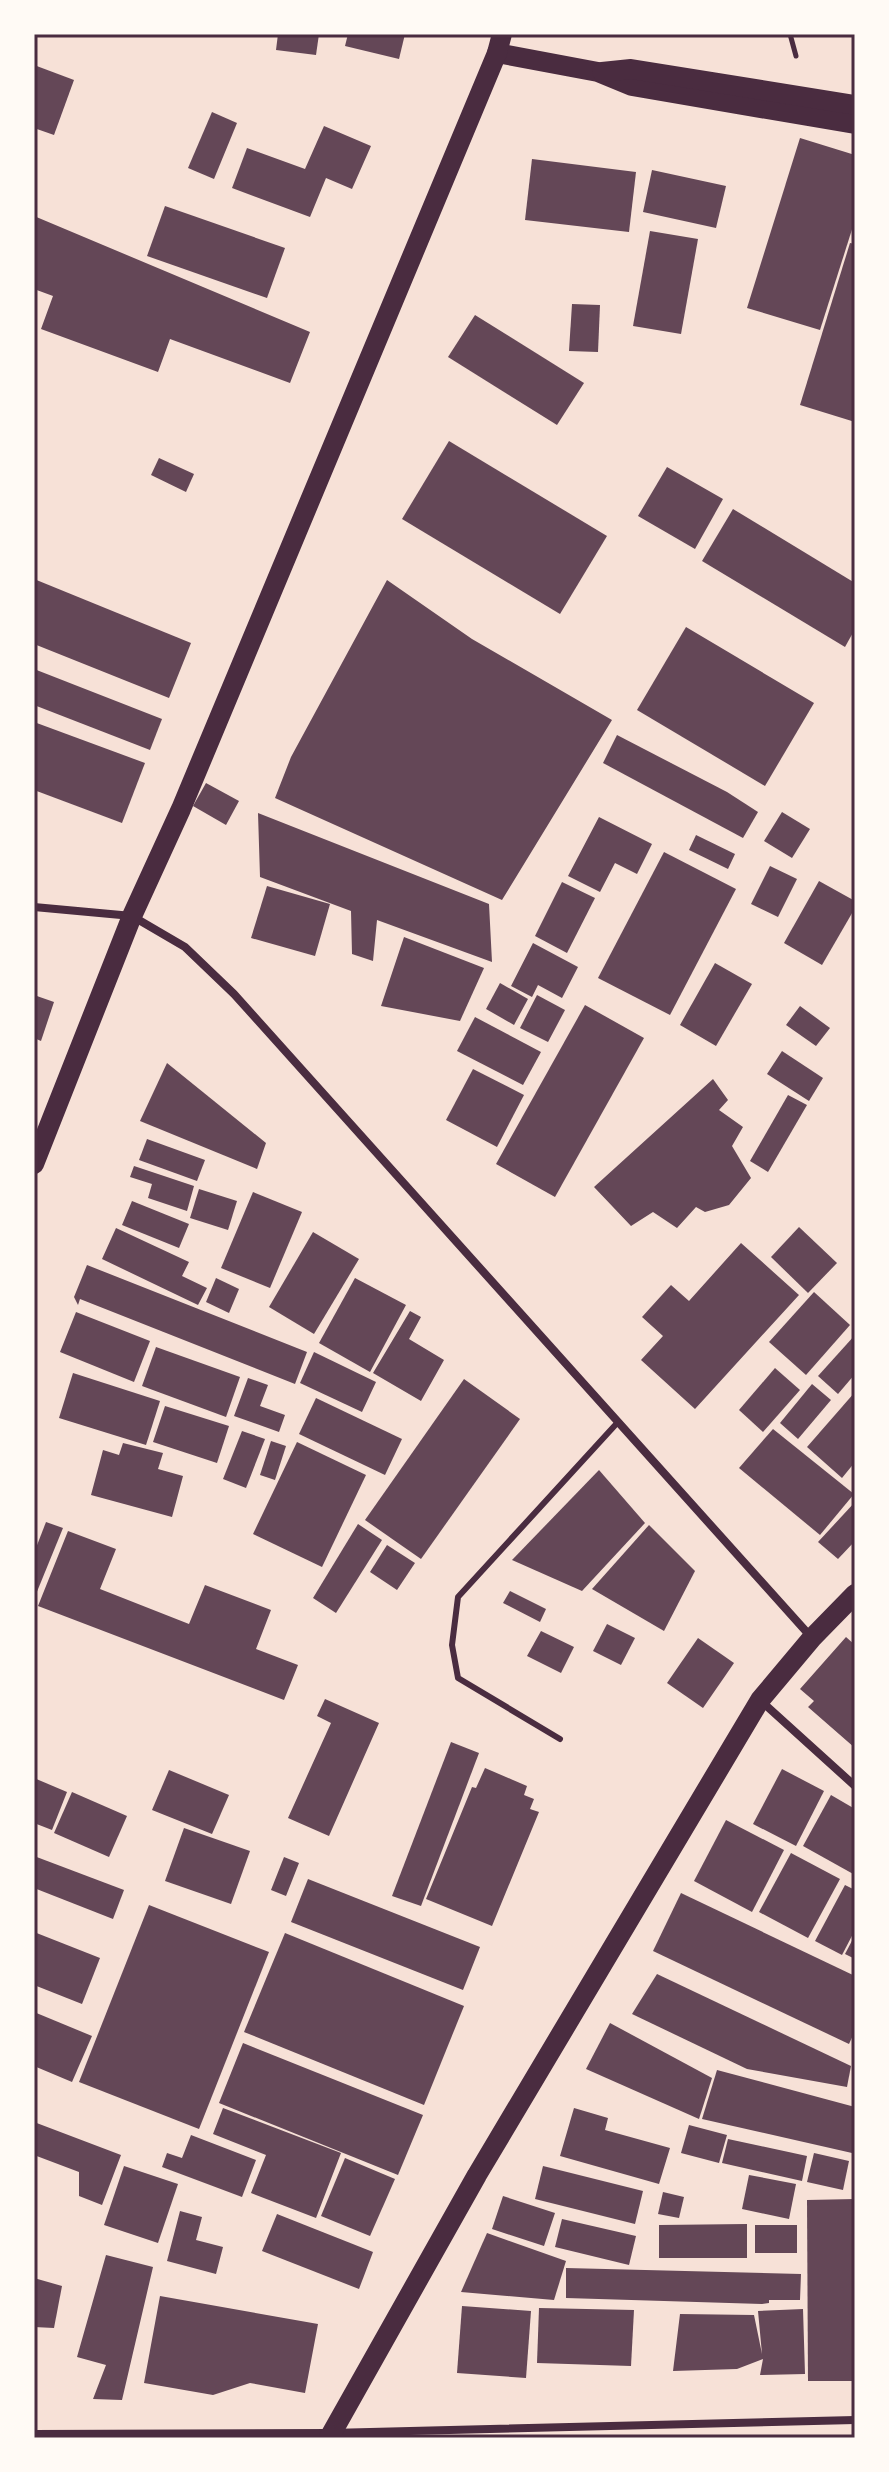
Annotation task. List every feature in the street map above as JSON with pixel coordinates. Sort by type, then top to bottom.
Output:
[{"type":"main road","points":[[34,1164],[132,916],[181,809],[500,44],[598,72],[632,86],[855,124]]},
{"type":"main road","points":[[598,72],[631,69],[855,105]]},
{"type":"main road","points":[[330,2436],[477,2175],[760,1700],[812,1638],[855,1594]]},
{"type":"street","points":[[34,907],[132,916],[185,947],[234,994],[812,1638]]},
{"type":"street","points":[[760,1700],[855,1786]]},
{"type":"street","points":[[34,2434],[330,2436],[855,2420]]},
{"type":"lane","points":[[560,1739],[458,1678],[452,1645],[458,1597],[618,1422]]},
{"type":"path","points":[[790,34],[796,56]]},
{"type":"building","points":[[278,34],[319,34],[316,55],[276,50]]},
{"type":"building","points":[[348,34],[405,34],[399,59],[345,46]]},
{"type":"building","points":[[34,65],[74,80],[54,135],[34,128]]},
{"type":"building","points":[[212,112],[237,123],[214,179],[188,168]]},
{"type":"building","points":[[324,126],[371,146],[352,189],[326,178],[310,217],[232,188],[247,148],[305,169]]},
{"type":"building","points":[[800,138],[855,155],[855,220],[820,330],[747,308]]},
{"type":"building","points":[[532,159],[636,172],[629,232],[525,220]]},
{"type":"building","points":[[652,170],[726,186],[716,228],[643,212]]},
{"type":"building","points":[[165,206],[285,248],[267,298],[147,256]]},
{"type":"building","points":[[34,216],[310,332],[290,383],[170,339],[158,372],[41,329],[53,296],[34,289]]},
{"type":"building","points":[[650,231],[698,239],[681,334],[633,326]]},
{"type":"building","points":[[850,243],[855,244],[855,422],[800,405]]},
{"type":"building","points":[[572,304],[600,305],[598,352],[569,351]]},
{"type":"building","points":[[475,315],[584,383],[557,425],[448,357]]},
{"type":"building","points":[[449,441],[607,536],[560,614],[402,519]]},
{"type":"building","points":[[159,458],[194,474],[186,492],[151,475]]},
{"type":"building","points":[[667,467],[723,499],[695,549],[638,516]]},
{"type":"building","points":[[733,509],[855,583],[855,629],[845,647],[702,561]]},
{"type":"building","points":[[34,579],[191,643],[169,698],[34,644]]},
{"type":"building","points":[[387,580],[472,639],[612,720],[502,900],[275,798],[291,757]]},
{"type":"building","points":[[686,627],[814,703],[765,786],[637,710]]},
{"type":"building","points":[[34,669],[162,719],[150,750],[34,705]]},
{"type":"building","points":[[34,722],[145,763],[122,823],[34,790]]},
{"type":"building","points":[[617,735],[727,792],[758,812],[743,838],[603,763]]},
{"type":"building","points":[[206,783],[239,801],[226,825],[193,806]]},
{"type":"building","points":[[782,812],[810,829],[792,858],[764,841]]},
{"type":"building","points":[[258,813],[489,904],[492,962],[377,920],[373,961],[352,954],[351,911],[260,877]]},
{"type":"building","points":[[599,817],[652,844],[637,874],[615,863],[600,892],[568,876]]},
{"type":"building","points":[[696,835],[735,854],[728,869],[689,850]]},
{"type":"building","points":[[664,852],[736,889],[670,1015],[598,978]]},
{"type":"building","points":[[770,866],[797,879],[778,917],[751,904]]},
{"type":"building","points":[[819,881],[855,901],[855,908],[822,965],[784,943]]},
{"type":"building","points":[[562,882],[595,898],[567,953],[535,936]]},
{"type":"building","points":[[267,886],[330,904],[315,956],[251,938]]},
{"type":"building","points":[[404,937],[484,968],[460,1021],[381,1006]]},
{"type":"building","points":[[533,943],[578,967],[562,998],[538,985],[532,997],[511,986]]},
{"type":"building","points":[[715,963],[752,984],[716,1046],[680,1025]]},
{"type":"building","points":[[500,983],[528,999],[514,1025],[486,1009]]},
{"type":"building","points":[[34,995],[54,1002],[41,1041],[34,1038]]},
{"type":"building","points":[[537,995],[565,1010],[548,1042],[520,1028]]},
{"type":"building","points":[[585,1005],[644,1038],[555,1197],[496,1164]]},
{"type":"building","points":[[800,1006],[830,1028],[816,1046],[786,1025]]},
{"type":"building","points":[[475,1017],[541,1052],[523,1085],[457,1051]]},
{"type":"building","points":[[782,1051],[823,1078],[809,1101],[767,1074]]},
{"type":"building","points":[[167,1063],[266,1143],[257,1169],[140,1121]]},
{"type":"building","points":[[473,1069],[524,1095],[497,1147],[446,1120]]},
{"type":"building","points":[[713,1079],[728,1100],[719,1110],[743,1127],[732,1146],[751,1178],[729,1205],[705,1212],[696,1207],[677,1228],[653,1212],[631,1226],[594,1187]]},
{"type":"building","points":[[788,1095],[807,1105],[768,1172],[750,1161]]},
{"type":"building","points":[[147,1139],[205,1160],[197,1181],[139,1160]]},
{"type":"building","points":[[134,1166],[194,1186],[187,1211],[148,1198],[152,1184],[130,1177]]},
{"type":"building","points":[[199,1189],[237,1201],[228,1230],[190,1218]]},
{"type":"building","points":[[253,1192],[302,1212],[270,1288],[221,1268]]},
{"type":"building","points":[[132,1201],[189,1224],[179,1248],[122,1225]]},
{"type":"building","points":[[799,1227],[837,1263],[808,1293],[771,1257]]},
{"type":"building","points":[[116,1228],[189,1262],[182,1276],[207,1288],[198,1305],[102,1259]]},
{"type":"building","points":[[313,1232],[359,1259],[314,1334],[269,1307]]},
{"type":"building","points":[[741,1243],[799,1295],[695,1409],[641,1360],[663,1336],[642,1317],[671,1285],[689,1301]]},
{"type":"building","points":[[87,1265],[307,1352],[295,1384],[80,1299],[78,1305],[74,1297]]},
{"type":"building","points":[[216,1278],[239,1289],[229,1313],[206,1302]]},
{"type":"building","points":[[355,1278],[406,1305],[370,1372],[319,1343]]},
{"type":"building","points":[[814,1292],[850,1325],[806,1375],[769,1342]]},
{"type":"building","points":[[410,1311],[421,1317],[409,1339],[444,1360],[421,1401],[373,1373]]},
{"type":"building","points":[[76,1312],[150,1341],[134,1382],[60,1352]]},
{"type":"building","points":[[855,1335],[855,1374],[838,1394],[818,1376]]},
{"type":"building","points":[[156,1347],[240,1377],[226,1417],[142,1386]]},
{"type":"building","points":[[314,1352],[376,1382],[362,1412],[300,1383]]},
{"type":"building","points":[[775,1368],[800,1390],[763,1432],[739,1410]]},
{"type":"building","points":[[73,1373],[160,1401],[146,1445],[59,1418]]},
{"type":"building","points":[[248,1378],[268,1385],[260,1406],[285,1415],[279,1432],[234,1416]]},
{"type":"building","points":[[464,1379],[520,1419],[421,1559],[365,1520]]},
{"type":"building","points":[[812,1384],[831,1400],[798,1439],[780,1423]]},
{"type":"building","points":[[855,1392],[855,1462],[842,1478],[807,1447]]},
{"type":"building","points":[[316,1398],[402,1439],[385,1475],[299,1434]]},
{"type":"building","points":[[165,1406],[229,1426],[217,1463],[153,1442]]},
{"type":"building","points":[[773,1429],[854,1494],[820,1535],[739,1468]]},
{"type":"building","points":[[242,1431],[265,1439],[246,1488],[223,1479]]},
{"type":"building","points":[[271,1441],[286,1446],[275,1480],[260,1475]]},
{"type":"building","points":[[297,1442],[366,1475],[322,1567],[253,1534]]},
{"type":"building","points":[[123,1443],[163,1453],[158,1469],[183,1476],[172,1517],[91,1495],[103,1450],[119,1455]]},
{"type":"building","points":[[599,1470],[645,1523],[582,1591],[512,1560]]},
{"type":"building","points":[[855,1502],[855,1541],[838,1559],[818,1542]]},
{"type":"building","points":[[46,1522],[63,1528],[34,1599],[34,1553]]},
{"type":"building","points":[[358,1524],[382,1540],[336,1613],[313,1598]]},
{"type":"building","points":[[649,1525],[695,1571],[664,1631],[592,1589]]},
{"type":"building","points":[[68,1531],[116,1549],[100,1589],[189,1624],[205,1585],[271,1610],[256,1649],[298,1665],[284,1700],[38,1606]]},
{"type":"building","points":[[387,1545],[415,1563],[397,1590],[370,1572]]},
{"type":"building","points":[[510,1591],[546,1609],[540,1622],[503,1603]]},
{"type":"building","points":[[607,1624],[635,1638],[621,1665],[593,1651]]},
{"type":"building","points":[[541,1631],[574,1647],[561,1673],[527,1656]]},
{"type":"building","points":[[846,1637],[855,1645],[855,1748],[808,1707],[814,1701],[800,1689]]},
{"type":"building","points":[[698,1638],[734,1663],[703,1708],[667,1683]]},
{"type":"building","points":[[325,1699],[379,1723],[329,1836],[288,1818],[331,1723],[317,1716]]},
{"type":"building","points":[[451,1742],[479,1753],[421,1906],[392,1896]]},
{"type":"building","points":[[485,1768],[527,1786],[524,1795],[534,1799],[530,1809],[539,1812],[492,1926],[426,1899],[472,1787],[476,1788]]},
{"type":"building","points":[[782,1769],[824,1791],[796,1846],[753,1824]]},
{"type":"building","points":[[169,1770],[229,1795],[212,1834],[152,1810]]},
{"type":"building","points":[[34,1778],[67,1792],[52,1830],[34,1823]]},
{"type":"building","points":[[72,1792],[127,1816],[109,1857],[54,1833]]},
{"type":"building","points":[[831,1795],[855,1809],[855,1875],[803,1846]]},
{"type":"building","points":[[726,1820],[784,1850],[752,1912],[694,1881]]},
{"type":"building","points":[[184,1828],[250,1851],[231,1904],[165,1881]]},
{"type":"building","points":[[791,1853],[840,1879],[808,1938],[759,1912]]},
{"type":"building","points":[[34,1856],[124,1890],[113,1919],[34,1888]]},
{"type":"building","points":[[284,1857],[299,1863],[286,1896],[271,1890]]},
{"type":"building","points":[[308,1879],[480,1947],[463,1990],[291,1922]]},
{"type":"building","points":[[845,1885],[855,1890],[855,1930],[842,1955],[815,1941]]},
{"type":"building","points":[[681,1893],[855,1976],[855,2031],[849,2044],[653,1951]]},
{"type":"building","points":[[149,1905],[269,1952],[199,2129],[79,2082]]},
{"type":"building","points":[[34,1932],[100,1958],[82,2004],[34,1985]]},
{"type":"building","points":[[285,1933],[464,2006],[424,2105],[244,2032]]},
{"type":"building","points":[[855,1935],[855,1959],[845,1954]]},
{"type":"building","points":[[657,1974],[851,2066],[847,2087],[747,2069],[632,2014]]},
{"type":"building","points":[[34,2012],[92,2036],[72,2082],[34,2066]]},
{"type":"building","points":[[610,2023],[712,2078],[699,2119],[586,2069]]},
{"type":"building","points":[[243,2043],[423,2115],[398,2175],[219,2103]]},
{"type":"building","points":[[717,2070],[855,2107],[852,2153],[702,2119]]},
{"type":"building","points":[[223,2108],[341,2153],[316,2218],[251,2193],[266,2155],[213,2134]]},
{"type":"building","points":[[574,2108],[608,2118],[605,2130],[670,2148],[659,2184],[560,2156]]},
{"type":"building","points":[[34,2122],[121,2155],[102,2205],[79,2196],[79,2172],[34,2155]]},
{"type":"building","points":[[689,2125],[727,2135],[719,2163],[681,2153]]},
{"type":"building","points":[[191,2135],[256,2160],[242,2197],[162,2167],[167,2153],[182,2158]]},
{"type":"building","points":[[728,2139],[807,2156],[802,2181],[722,2163]]},
{"type":"building","points":[[814,2153],[849,2161],[843,2190],[807,2182]]},
{"type":"building","points":[[345,2158],[395,2179],[370,2236],[321,2216]]},
{"type":"building","points":[[124,2166],[178,2184],[158,2243],[104,2225]]},
{"type":"building","points":[[543,2166],[643,2191],[635,2224],[535,2199]]},
{"type":"building","points":[[749,2175],[796,2184],[789,2219],[742,2209]]},
{"type":"building","points":[[663,2192],[684,2197],[679,2218],[658,2214]]},
{"type":"building","points":[[503,2196],[555,2213],[544,2246],[492,2229]]},
{"type":"building","points":[[855,2199],[855,2381],[808,2381],[807,2200]]},
{"type":"building","points":[[180,2211],[202,2217],[196,2240],[223,2247],[216,2274],[167,2261]]},
{"type":"building","points":[[277,2214],[373,2252],[359,2289],[262,2251]]},
{"type":"building","points":[[562,2219],[636,2236],[629,2265],[555,2247]]},
{"type":"building","points":[[747,2224],[747,2258],[659,2258],[659,2225]]},
{"type":"building","points":[[755,2225],[797,2225],[797,2253],[755,2253]]},
{"type":"building","points":[[487,2233],[566,2261],[554,2300],[461,2292]]},
{"type":"building","points":[[106,2255],[153,2267],[122,2400],[93,2399],[106,2365],[77,2357]]},
{"type":"building","points":[[566,2268],[801,2274],[800,2300],[769,2300],[769,2303],[762,2304],[566,2298]]},
{"type":"building","points":[[34,2278],[62,2286],[54,2328],[34,2327]]},
{"type":"building","points":[[160,2296],[318,2324],[305,2393],[250,2383],[213,2395],[144,2383]]},
{"type":"building","points":[[462,2306],[531,2311],[526,2378],[457,2373]]},
{"type":"building","points":[[539,2308],[634,2310],[631,2366],[537,2363]]},
{"type":"building","points":[[803,2309],[805,2374],[760,2375],[763,2359],[737,2369],[673,2371],[680,2314],[754,2315],[762,2354],[758,2311]]}]
